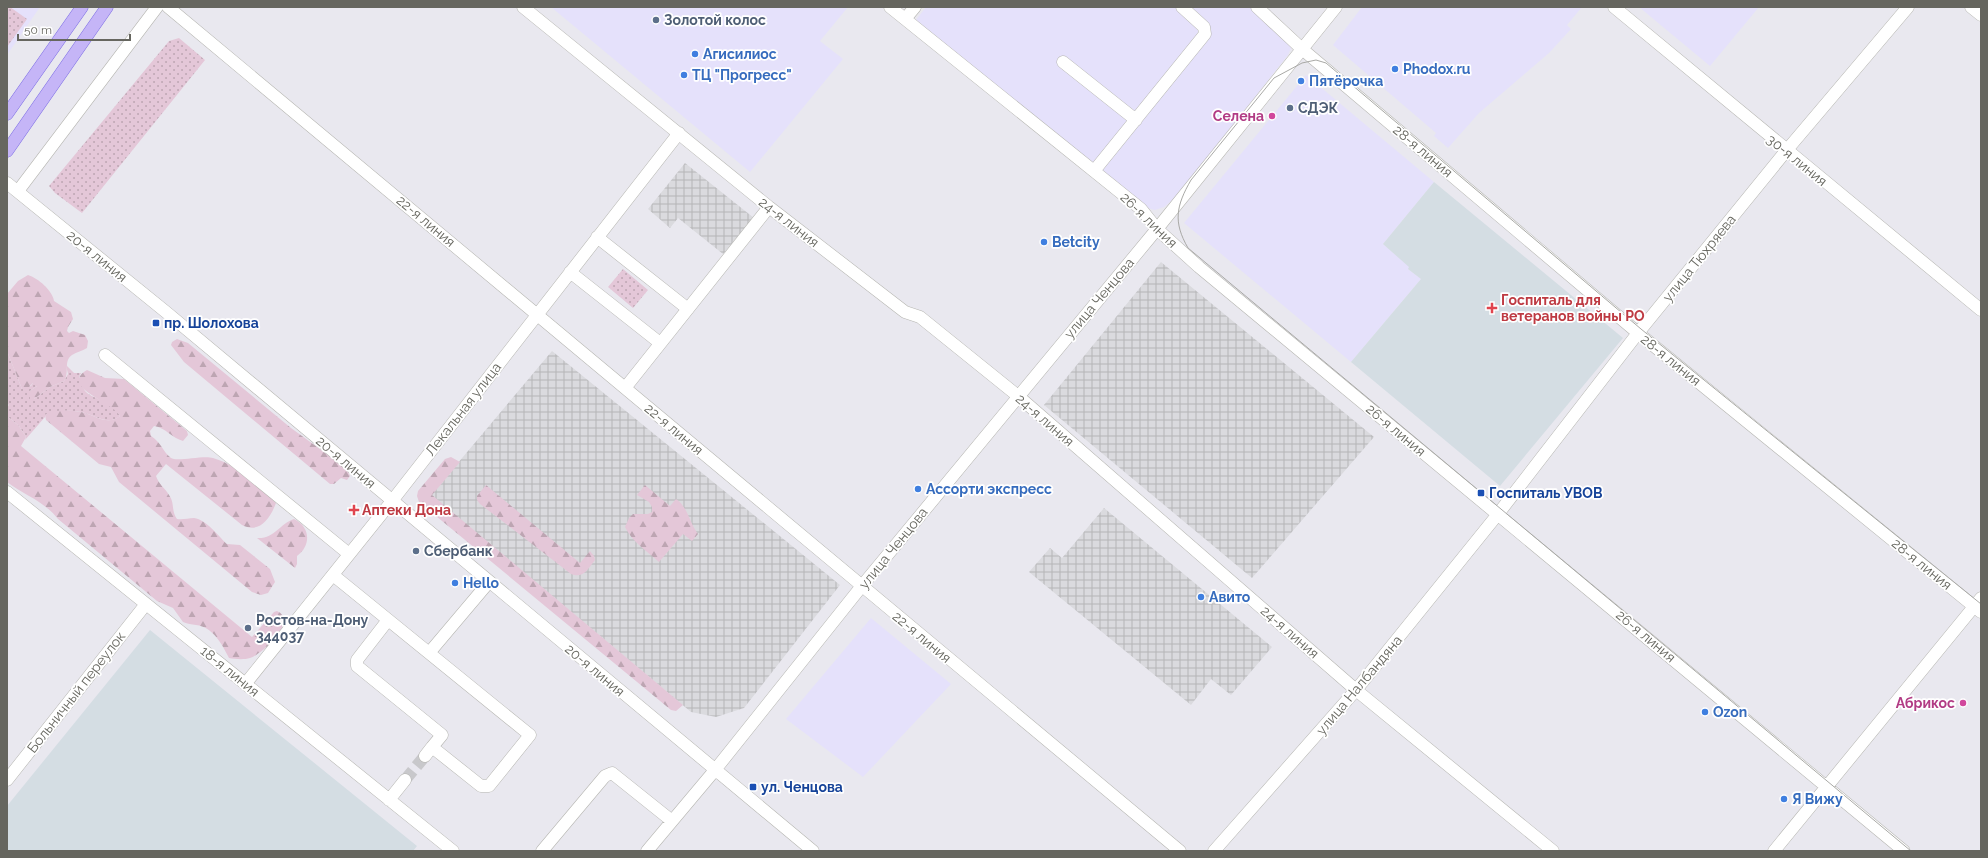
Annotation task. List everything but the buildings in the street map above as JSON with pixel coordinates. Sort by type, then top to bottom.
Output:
[{"type":"main road","points":[[7,114],[82,7]]},
{"type":"main road","points":[[7,151],[107,7]]},
{"type":"street","points":[[18,191],[157,7]]},
{"type":"street","name":"22-я линия","points":[[168,7],[537,314],[861,587],[1180,851]]},
{"type":"street","name":"24-я линия","points":[[523,7],[769,207],[905,312],[920,317],[1018,396],[1356,690],[1553,851]]},
{"type":"street","name":"26-я линия","points":[[890,7],[1141,209],[1157,229],[1199,267],[1904,851]]},
{"type":"street","points":[[905,19],[915,7]]},
{"type":"street","points":[[1094,171],[1205,34],[1204,27],[1182,7]]},
{"type":"street","name":"28-я линия","points":[[1257,7],[1302,48],[1638,333],[1979,606]]},
{"type":"street","name":"улица Ченцова","points":[[647,851],[715,770],[861,587],[1157,229],[1336,7]]},
{"type":"street","name":"30-я линия","points":[[1614,7],[1786,151],[1981,310]]},
{"type":"street","name":"улица Тюхряева","points":[[1498,514],[1638,333],[1786,151],[1908,7]]},
{"type":"street","points":[[1972,7],[1981,15]]},
{"type":"street","points":[[1064,62],[1136,120]]},
{"type":"street","name":"Лекальная улица","points":[[246,683],[392,501],[679,133]]},
{"type":"street","name":"20-я линия","points":[[7,183],[166,312],[814,851]]},
{"type":"street","points":[[625,388],[769,207]]},
{"type":"street","points":[[597,237],[688,310]]},
{"type":"street","points":[[570,272],[660,343]]},
{"type":"street","points":[[105,355],[349,554]]},
{"type":"street","name":"18-я линия","points":[[9,499],[246,683],[453,851]]},
{"type":"street","name":"улица Налбандяна","points":[[1214,851],[1356,690],[1498,514]]},
{"type":"street","points":[[333,575],[530,734],[489,786],[481,786],[428,751],[442,735],[357,666],[356,660],[388,620]]},
{"type":"street","points":[[429,653],[489,582]]},
{"type":"street","name":"Больничный переулок","points":[[7,780],[146,604]]},
{"type":"street","points":[[1774,851],[1979,606]]},
{"type":"street","points":[[542,851],[605,776],[612,773],[672,822]]},
{"type":"street","points":[[389,800],[405,780]]},
{"type":"shaded area","points":[[7,7],[40,7],[7,55]]},
{"type":"shaded area","points":[[551,7],[848,7],[820,41],[843,59],[750,172]]},
{"type":"shaded area","points":[[926,7],[1250,7],[1285,37],[1291,48],[1288,55],[1175,198],[1164,207],[1155,210],[1147,208],[916,20]]},
{"type":"shaded area","points":[[1362,7],[1582,7],[1567,25],[1571,29],[1549,53],[1479,113],[1448,148],[1434,136],[1436,133],[1333,45]]},
{"type":"shaded area","points":[[1639,7],[1759,7],[1710,66]]},
{"type":"shaded area","points":[[1306,75],[1434,182],[1383,244],[1410,267],[1408,269],[1421,279],[1351,362],[1184,223]]},
{"type":"shaded area","points":[[685,163],[754,218],[723,254],[678,218],[670,228],[648,209]]},
{"type":"shaded area","name":"Госпиталь для ветеранов войны РО","points":[[1434,182],[1623,338],[1500,486],[1351,362],[1421,279],[1408,269],[1409,267],[1383,244]]},
{"type":"shaded area","points":[[1161,262],[1374,437],[1252,578],[1044,405]]},
{"type":"shaded area","points":[[552,351],[840,585],[744,708],[716,717],[691,712],[431,495]]},
{"type":"shaded area","points":[[1104,508],[1272,647],[1231,695],[1211,679],[1191,705],[1029,572],[1050,548],[1062,558]]},
{"type":"shaded area","points":[[871,618],[951,684],[863,777],[786,719]]},
{"type":"shaded area","points":[[150,630],[417,846],[413,851],[7,851],[7,806]]},
{"type":"green space","points":[[7,7],[10,7],[27,19],[7,47]]},
{"type":"green space","points":[[179,38],[205,60],[82,213],[55,193],[49,186],[169,41]]},
{"type":"green space","points":[[623,269],[648,290],[633,308],[608,287]]},
{"type":"green space","points":[[28,275],[48,289],[54,301],[71,312],[73,319],[67,331],[69,333],[73,331],[85,335],[88,341],[87,348],[69,358],[67,364],[67,374],[64,381],[50,387],[34,399],[30,399],[30,391],[37,386],[37,383],[33,383],[27,389],[22,389],[7,351],[7,294],[18,281]]},
{"type":"green space","points":[[177,339],[188,343],[291,428],[346,468],[350,476],[347,480],[341,478],[334,484],[330,484],[184,362],[171,345],[172,342]]},
{"type":"green space","points":[[7,351],[22,389],[31,386],[33,383],[37,383],[37,386],[30,391],[30,399],[34,399],[50,387],[64,381],[68,374],[66,365],[74,373],[81,373],[79,377],[86,392],[109,404],[120,416],[116,419],[107,420],[75,411],[65,411],[45,415],[45,417],[25,440],[26,437],[19,426],[7,416],[7,407],[9,405],[7,403]]},
{"type":"green space","points":[[87,370],[105,378],[124,379],[187,431],[188,435],[183,441],[158,427],[154,426],[150,431],[151,436],[171,458],[179,459],[209,457],[221,461],[238,470],[276,503],[271,514],[263,523],[254,528],[248,527],[242,525],[166,464],[156,476],[171,498],[174,513],[177,519],[199,519],[227,544],[240,545],[270,569],[275,582],[268,593],[261,595],[252,592],[119,482],[111,467],[99,464],[46,420],[45,415],[49,413],[64,411],[81,412],[107,420],[116,419],[120,416],[116,411],[83,388],[79,382],[80,376]]},
{"type":"green space","points":[[7,416],[19,426],[26,437],[21,446],[252,637],[274,612],[277,611],[283,616],[284,622],[276,637],[270,644],[250,658],[229,658],[220,642],[207,629],[202,626],[183,622],[173,608],[157,601],[58,519],[47,507],[13,487],[7,482]]},
{"type":"green space","points":[[451,457],[460,462],[432,495],[683,705],[676,711],[671,710],[419,502],[417,496],[418,491],[445,459]]},
{"type":"green space","points":[[486,485],[580,563],[590,551],[595,560],[582,574],[571,574],[480,504],[477,500],[477,496]]},
{"type":"green space","points":[[645,485],[670,506],[676,499],[680,502],[686,510],[692,525],[698,534],[692,541],[683,534],[659,562],[636,542],[625,527],[629,518],[633,514],[648,514],[652,512],[652,507],[649,502],[637,495]]},
{"type":"green space","points":[[294,519],[300,522],[304,527],[307,537],[305,547],[297,556],[297,564],[295,568],[257,538],[263,538],[273,534],[284,524]]},
{"type":"tunnel","points":[[405,780],[425,756]]},
{"type":"tram line","points":[[1911,851],[1188,248],[1183,239],[1178,222],[1178,214],[1186,189],[1191,180],[1274,78],[1302,63],[1316,60],[1326,63],[1641,329],[1981,604]]},
{"type":"place","name":"Золотой колос","points":[[656,20]]},
{"type":"place","name":"Агисилиос","points":[[695,54]]},
{"type":"place","name":"Phodox.ru","points":[[1395,69]]},
{"type":"place","name":"ТЦ \"Прогресс\"","points":[[684,75]]},
{"type":"place","name":"Пятёрочка","points":[[1301,81]]},
{"type":"place","name":"СДЭК","points":[[1290,108]]},
{"type":"place","name":"Селена","points":[[1272,116]]},
{"type":"place","name":"Betcity","points":[[1044,242]]},
{"type":"place","name":"Госпиталь для ветеранов войны РО","points":[[1492,308]]},
{"type":"place","name":"пр. Шолохова","points":[[156,323]]},
{"type":"place","name":"Ассорти экспресс","points":[[918,489]]},
{"type":"place","name":"Госпиталь УВОВ","points":[[1481,493]]},
{"type":"place","name":"Аптеки Дона","points":[[354,510]]},
{"type":"place","name":"Сбербанк","points":[[416,551]]},
{"type":"place","name":"Hello","points":[[455,583]]},
{"type":"place","name":"Авито","points":[[1201,597]]},
{"type":"place","name":"Ростов-на-Дону 344037","points":[[248,628]]},
{"type":"place","name":"Абрикос","points":[[1963,703]]},
{"type":"place","name":"Ozon","points":[[1705,712]]},
{"type":"place","name":"ул. Ченцова","points":[[753,787]]},
{"type":"place","name":"Я Вижу","points":[[1784,799]]}]
